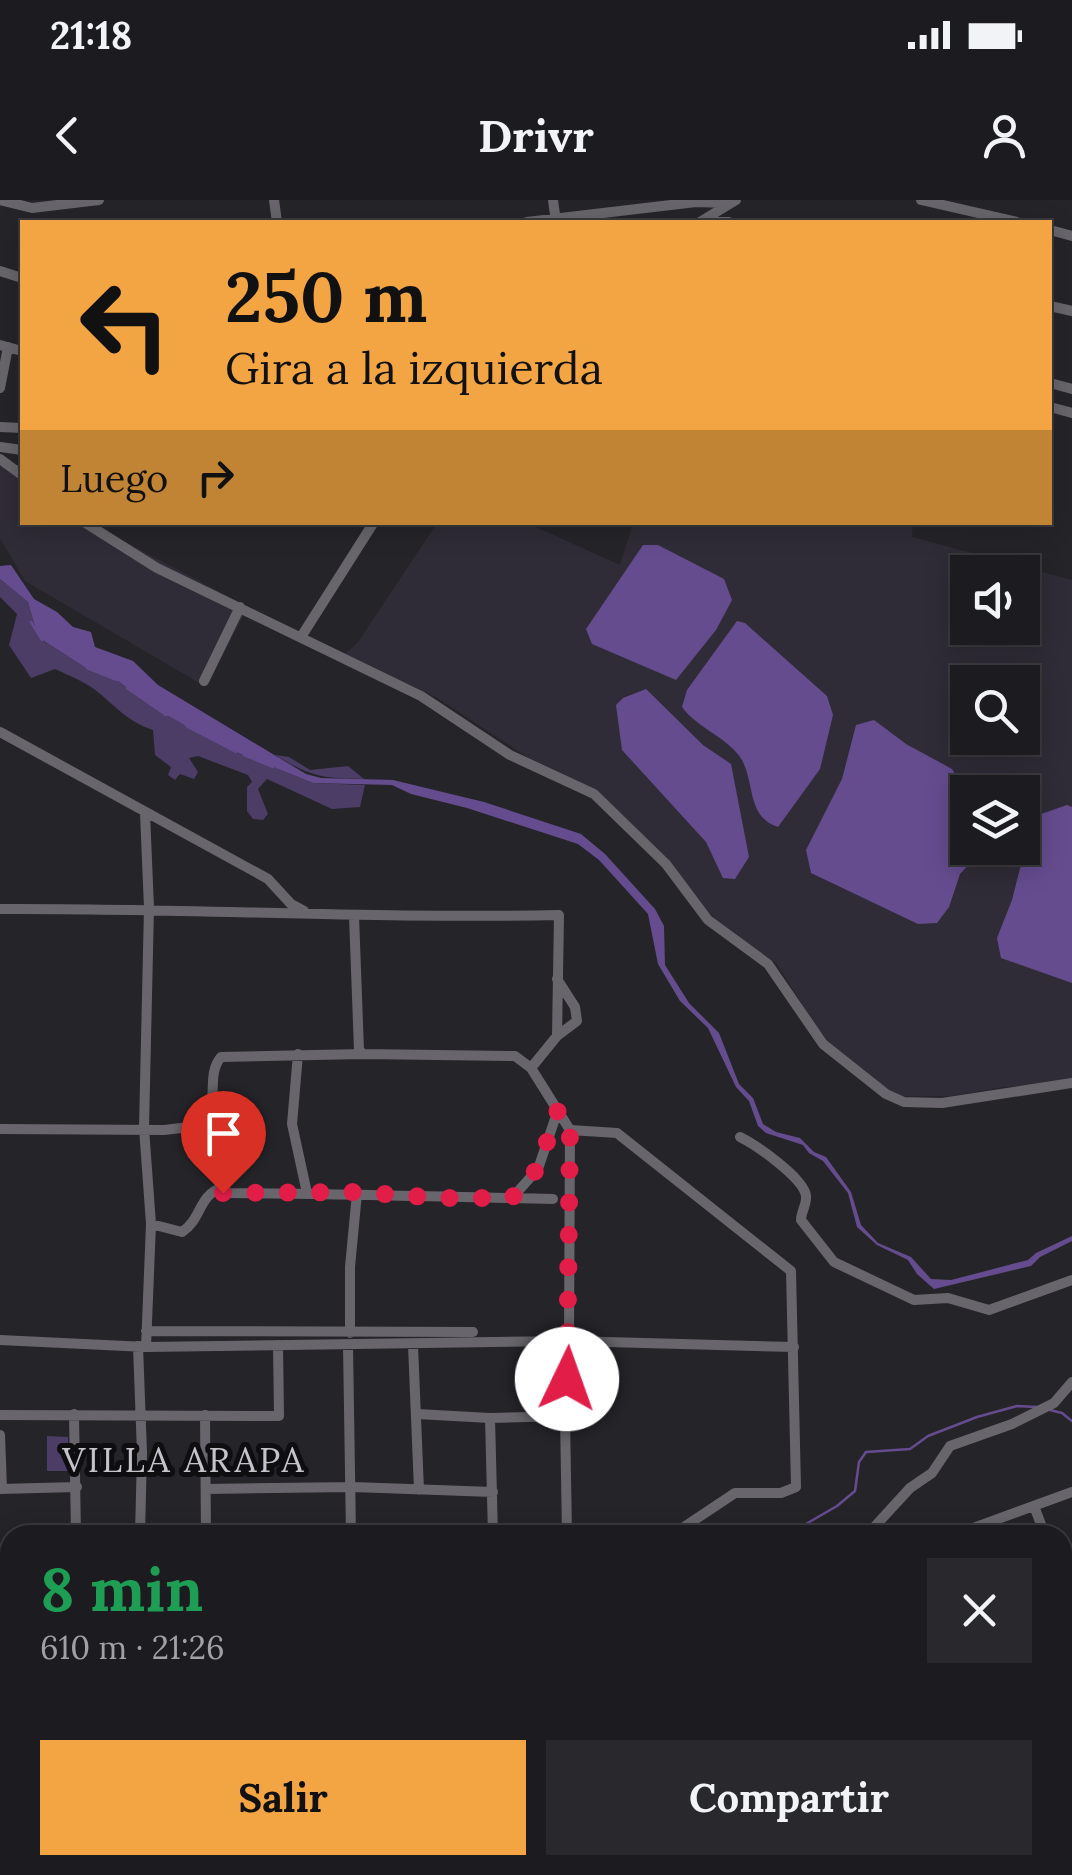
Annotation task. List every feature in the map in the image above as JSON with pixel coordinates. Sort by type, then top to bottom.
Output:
[{"type":"street","points":[[0,200],[32,208],[42,203],[99,200]]},
{"type":"street","points":[[921,200],[1008,220]]},
{"type":"street","points":[[563,220],[696,202],[731,202]]},
{"type":"street","points":[[703,220],[731,202]]},
{"type":"street","points":[[0,388],[4,346]]},
{"type":"street","points":[[91,525],[157,568],[421,696],[510,755],[594,794],[666,864],[708,920],[768,964],[822,1044],[894,1099],[942,1104],[1072,1083]]},
{"type":"street","points":[[302,636],[372,525]]},
{"type":"street","points":[[204,680],[240,608]]},
{"type":"street","points":[[0,732],[268,879],[292,904],[309,914]]},
{"type":"street","points":[[140,1525],[142,1346],[151,1224],[144,1128],[150,908],[146,813]]},
{"type":"street","points":[[0,909],[150,908],[354,916],[559,915],[556,1036]]},
{"type":"street","points":[[354,916],[356,1042],[363,1054]]},
{"type":"street","points":[[531,1068],[556,1036],[577,1021],[577,1014],[557,979]]},
{"type":"street","points":[[298,1054],[292,1124],[308,1193]]},
{"type":"street","points":[[198,1126],[212,1108],[217,1060],[227,1055],[514,1056],[531,1068],[570,1130],[570,1341],[565,1416],[568,1525]]},
{"type":"street","points":[[512,1198],[538,1168],[558,1110]]},
{"type":"street","points":[[0,1129],[214,1129],[218,1134],[223,1193],[357,1192],[440,1198],[553,1199]]},
{"type":"street","points":[[570,1130],[616,1133],[790,1271],[796,1487],[780,1493],[735,1493],[687,1525]]},
{"type":"street","points":[[740,1138],[766,1152],[802,1189],[806,1200],[801,1220],[834,1262],[914,1300],[948,1298],[989,1310],[1072,1280]]},
{"type":"street","points":[[151,1224],[182,1232],[192,1224],[203,1198],[223,1187]]},
{"type":"street","points":[[351,1525],[350,1266],[357,1192]]},
{"type":"street","points":[[146,1331],[412,1345],[570,1341],[794,1347]]},
{"type":"street","points":[[0,1354],[1,1340],[142,1346],[278,1345],[473,1332]]},
{"type":"street","points":[[0,1415],[278,1416],[278,1345]]},
{"type":"street","points":[[412,1345],[419,1490]]},
{"type":"street","points":[[876,1525],[910,1488],[932,1473],[950,1446],[1012,1424],[1054,1403],[1072,1382]]},
{"type":"street","points":[[74,1414],[76,1525]]},
{"type":"street","points":[[416,1414],[490,1418],[565,1416]]},
{"type":"street","points":[[205,1416],[206,1525]]},
{"type":"street","points":[[490,1418],[493,1525]]},
{"type":"street","points":[[0,1435],[1,1489],[76,1487]]},
{"type":"street","points":[[206,1489],[352,1487],[493,1492]]},
{"type":"street","points":[[982,1525],[1072,1492]]},
{"type":"street","points":[[1034,1506],[1041,1525]]},
{"type":"shaded area","points":[[0,457],[20,472],[20,525],[94,525],[248,607],[206,687],[25,581],[0,538]]},
{"type":"shaded area","points":[[436,525],[531,525],[620,565],[632,525],[913,525],[912,537],[979,555],[950,555],[950,645],[1040,645],[1040,571],[1072,580],[1072,1082],[951,1096],[904,1096],[886,1090],[824,1039],[776,963],[716,921],[667,858],[594,789],[533,761],[436,697],[345,654],[358,642]]},
{"type":"shaded area","points":[[643,545],[658,545],[724,579],[732,600],[716,630],[676,680],[592,644],[586,629]]},
{"type":"shaded area","points":[[11,565],[34,599],[73,627],[91,632],[95,647],[133,661],[158,685],[306,774],[393,780],[484,802],[581,834],[605,854],[655,909],[664,926],[665,965],[689,1003],[719,1033],[739,1084],[753,1098],[763,1124],[800,1138],[814,1152],[826,1157],[851,1192],[861,1225],[878,1243],[911,1257],[931,1279],[951,1280],[1028,1260],[1072,1236],[1072,1241],[1031,1266],[934,1289],[908,1260],[877,1245],[857,1227],[848,1193],[823,1161],[803,1145],[766,1133],[758,1126],[749,1101],[736,1087],[708,1028],[680,1001],[658,964],[648,914],[599,860],[578,844],[392,785],[313,783],[224,747],[38,637],[28,602],[0,579],[0,566]]},
{"type":"shaded area","points":[[0,579],[28,602],[38,637],[86,668],[118,681],[150,706],[224,747],[313,783],[365,785],[360,807],[332,809],[267,779],[258,789],[268,814],[263,820],[253,819],[247,811],[247,787],[252,782],[248,775],[198,756],[189,758],[198,772],[194,779],[180,774],[175,780],[168,775],[171,767],[155,755],[153,730],[130,719],[89,686],[55,669],[31,678],[9,645],[17,614],[0,597]]},
{"type":"shaded area","points":[[737,621],[745,623],[827,696],[833,715],[820,769],[778,827],[756,808],[746,769],[736,752],[682,707],[687,690]]},
{"type":"shaded area","points":[[646,689],[703,745],[731,764],[749,857],[735,879],[723,878],[706,842],[622,750],[616,705]]},
{"type":"shaded area","points":[[874,720],[956,775],[950,775],[950,865],[968,865],[960,874],[949,907],[937,923],[918,924],[811,873],[806,850],[842,779],[856,725]]},
{"type":"shaded area","points":[[275,755],[289,757],[310,770],[348,766],[364,779],[317,775]]},
{"type":"shaded area","points":[[1067,805],[1072,807],[1072,983],[1001,958],[997,938],[1021,865],[1040,865],[1041,814]]},
{"type":"shaded area","points":[[47,1436],[68,1437],[68,1471],[47,1471]]},
{"type":"waterway","points":[[31,622],[42,640]]},
{"type":"waterway","points":[[87,668],[117,680]]},
{"type":"waterway","points":[[127,688],[166,715]]},
{"type":"waterway","points":[[186,726],[236,752]]},
{"type":"waterway","points":[[244,755],[273,767]]},
{"type":"waterway","points":[[804,1525],[855,1491],[859,1462],[866,1452],[910,1449],[928,1436],[977,1417],[1017,1406],[1037,1407]]},
{"type":"waterway","points":[[1050,1410],[1072,1421]]},
{"type":"district","name":"VILLA ARAPA","points":[[184,1459]]},
{"type":"route","points":[[223,1193],[357,1192],[512,1198],[538,1168],[558,1110],[570,1130],[567,1379]]}]
